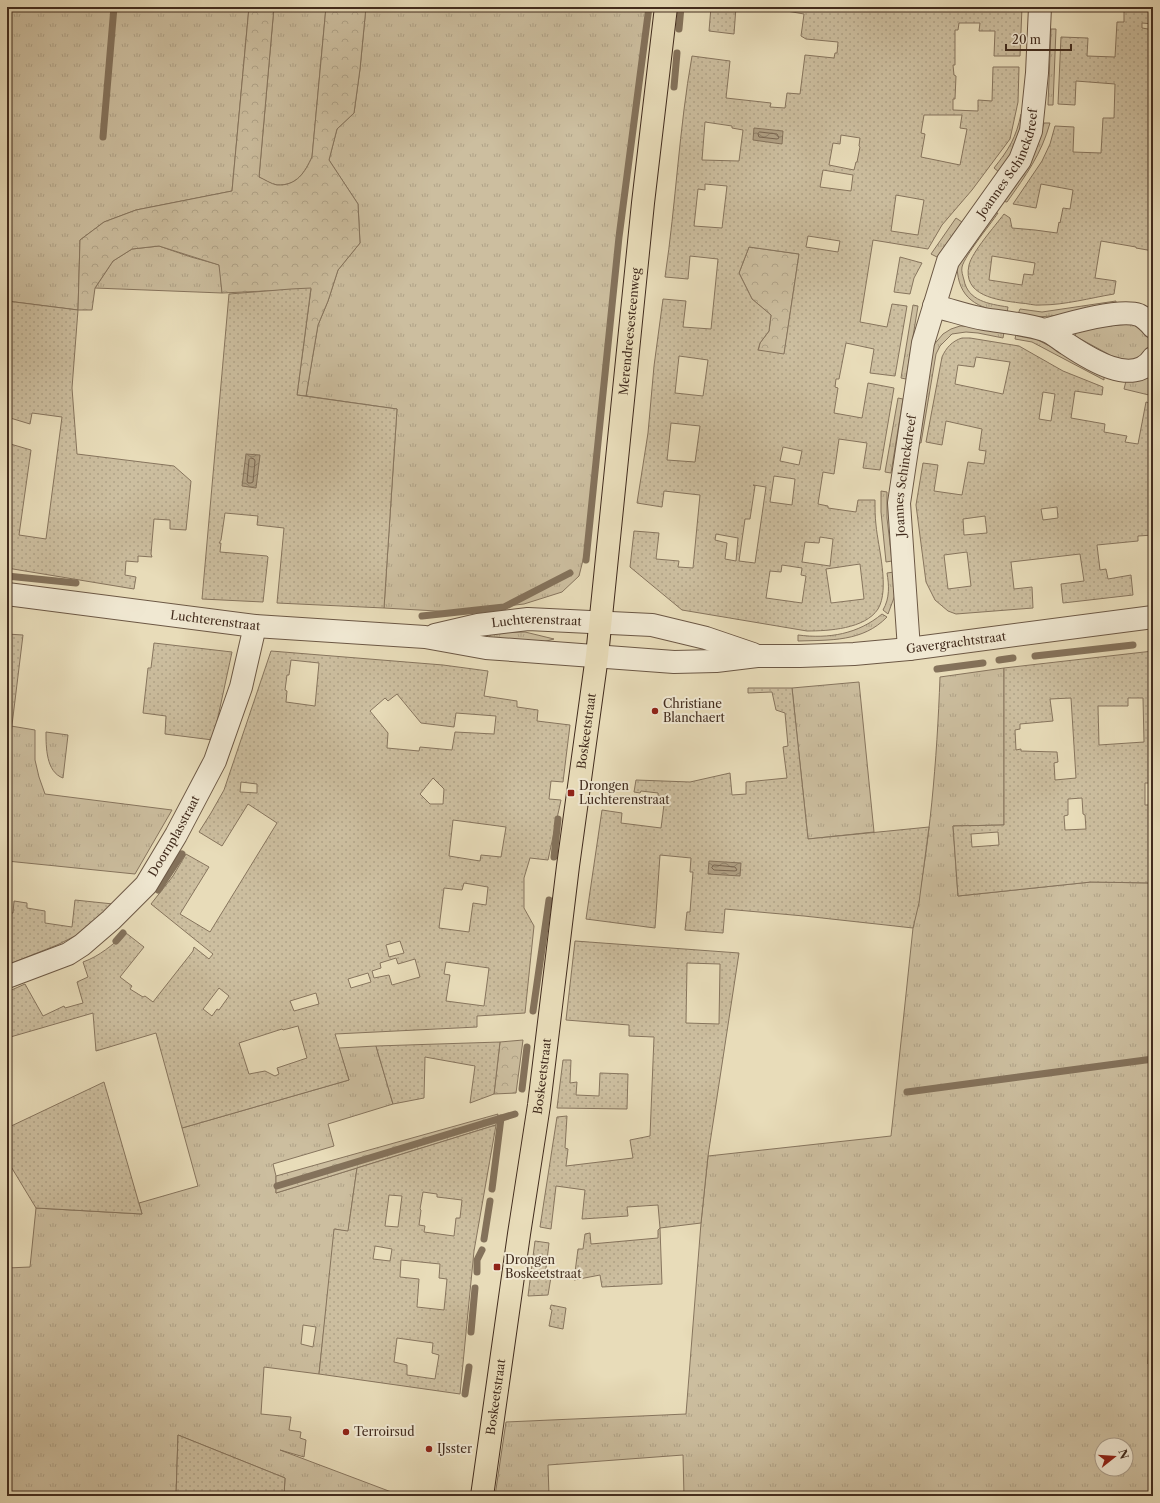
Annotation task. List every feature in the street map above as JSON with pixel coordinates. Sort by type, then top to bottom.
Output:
[{"type":"main road","name":"Merendreesesteenweg","points":[[598,656],[643,203],[666,7]]},
{"type":"main road","name":"Boskeetstraat","points":[[482,1496],[539,1105],[568,866],[598,656]]},
{"type":"street","name":"Joannes Schinckdreef","points":[[909,649],[899,503],[923,343],[948,261],[1020,160],[1031,131],[1037,73],[1040,7]]},
{"type":"street","points":[[934,306],[981,318],[1045,330],[1081,352],[1119,370],[1131,372],[1143,369],[1153,358]]},
{"type":"street","points":[[1045,330],[1068,323],[1107,315],[1126,314],[1138,315],[1147,320],[1153,327]]},
{"type":"street","name":"Luchterenstraat","points":[[7,594],[255,626],[425,637],[486,648],[598,656]]},
{"type":"street","name":"Gavergrachtstraat","points":[[598,656],[674,662],[716,661],[758,656],[854,654],[909,649],[1153,617]]},
{"type":"street","name":"Luchterenstraat","points":[[425,637],[478,625],[528,619],[601,622]]},
{"type":"street","name":"Gavergrachtstraat","points":[[601,622],[652,626],[706,638],[758,656]]},
{"type":"street","name":"Doornplasstraat","points":[[7,976],[68,954],[82,945],[111,920],[146,885],[176,835],[215,761],[241,687],[255,626]]},
{"type":"green space","points":[[7,7],[249,7],[232,191],[136,210],[104,222],[80,240],[78,310],[7,301]]},
{"type":"green space","points":[[249,7],[274,7],[259,177],[270,183],[284,185],[295,181],[303,173],[312,157],[326,7],[366,7],[354,113],[337,129],[329,160],[358,204],[360,243],[338,270],[318,325],[306,396],[297,395],[311,289],[222,293],[219,265],[159,246],[132,249],[113,261],[95,288],[92,310],[78,310],[80,240],[104,222],[136,210],[232,191]]},
{"type":"green space","points":[[274,7],[326,7],[312,157],[303,173],[295,181],[284,185],[270,183],[259,177]]},
{"type":"green space","points":[[366,7],[647,7],[586,548],[579,576],[562,592],[524,604],[454,612],[384,608],[397,409],[306,396],[318,325],[338,270],[360,243],[358,204],[329,160],[337,129],[354,113]]},
{"type":"green space","points":[[711,7],[736,7],[734,34],[709,31]]},
{"type":"green space","points":[[780,7],[1022,7],[1020,56],[994,56],[995,31],[979,31],[980,23],[959,23],[958,30],[955,30],[955,65],[953,65],[954,75],[956,76],[953,110],[978,111],[978,100],[992,101],[993,67],[1019,67],[1018,102],[1010,139],[972,190],[942,225],[928,249],[873,240],[860,322],[887,327],[892,304],[907,306],[895,376],[870,373],[874,349],[846,343],[839,379],[836,379],[835,387],[838,388],[834,413],[862,418],[868,383],[894,388],[880,470],[863,468],[867,443],[839,439],[834,474],[823,472],[818,504],[828,506],[828,508],[856,512],[858,500],[875,500],[883,591],[878,609],[872,616],[846,628],[825,630],[807,631],[682,610],[630,567],[634,531],[659,533],[656,559],[679,561],[678,567],[693,568],[700,495],[664,491],[662,507],[637,503],[648,433],[654,366],[663,299],[686,301],[683,327],[711,329],[718,259],[690,256],[688,279],[665,277],[684,111],[692,56],[730,61],[726,98],[771,103],[770,107],[785,108],[787,93],[800,94],[805,55],[834,58],[835,53],[837,53],[838,42],[806,39],[801,36],[804,14],[781,10]],"holes":[[[924,115],[962,115],[960,128],[967,129],[960,165],[921,157],[925,134],[921,133]],[[705,122],[732,126],[732,128],[743,130],[739,161],[702,160]],[[841,135],[860,138],[860,147],[854,170],[829,165],[833,143],[840,144]],[[823,170],[853,175],[851,191],[820,187]],[[705,184],[727,186],[722,228],[694,226],[698,189],[705,190]],[[896,195],[924,200],[918,235],[891,231]],[[808,236],[840,241],[838,252],[806,247]],[[749,247],[799,254],[784,354],[758,350],[760,343],[769,331],[771,315],[752,299],[739,273]],[[679,356],[708,360],[703,396],[675,393]],[[671,423],[700,426],[695,462],[667,460]],[[783,447],[802,451],[799,465],[780,461]],[[774,476],[795,479],[792,505],[770,502]],[[753,485],[766,487],[755,563],[739,561],[745,519],[750,519],[755,486]],[[716,534],[738,538],[736,561],[725,559],[727,543],[715,540]],[[820,537],[833,539],[830,566],[802,562],[805,542],[819,543]],[[860,564],[864,599],[831,603],[826,569]],[[782,565],[802,568],[801,575],[806,576],[802,603],[766,598],[770,571],[781,572]]]},
{"type":"green space","points":[[1124,7],[1153,7],[1153,24],[1142,23],[1142,28],[1153,32],[1153,251],[1101,241],[1095,278],[1116,281],[1114,294],[1068,303],[1033,305],[1001,300],[983,294],[976,290],[971,284],[968,275],[969,265],[974,253],[1004,214],[1010,218],[1012,228],[1057,233],[1063,208],[1070,209],[1073,190],[1041,184],[1036,208],[1013,204],[1042,161],[1050,144],[1055,126],[1074,127],[1073,152],[1101,153],[1103,118],[1114,118],[1115,84],[1076,81],[1075,105],[1058,104],[1061,37],[1088,38],[1087,56],[1115,57],[1117,22],[1124,22]],"holes":[[[992,256],[1035,263],[1033,275],[1024,274],[1022,285],[989,280]]]},
{"type":"green space","points":[[1051,29],[1056,29],[1053,105],[1048,105]]},
{"type":"green space","points":[[1021,114],[1026,115],[1015,147],[999,172],[994,168],[1011,143],[1017,130]]},
{"type":"green space","points":[[1044,123],[1050,123],[1037,155],[1007,202],[1001,201],[1037,145]]},
{"type":"green space","points":[[992,213],[998,213],[968,255],[962,267],[962,272],[966,287],[970,293],[987,303],[1008,307],[1007,313],[978,305],[971,300],[961,287],[958,277],[957,266]]},
{"type":"green space","points":[[956,218],[962,222],[937,257],[931,254]]},
{"type":"green space","points":[[159,246],[220,265],[222,293],[95,288],[113,261],[132,249]]},
{"type":"green space","points":[[749,247],[799,254],[784,355],[758,351],[760,343],[769,331],[771,315],[752,299],[739,273]]},
{"type":"green space","points":[[900,257],[922,263],[914,278],[910,294],[894,292]]},
{"type":"green space","points":[[311,288],[297,395],[397,409],[384,608],[277,603],[284,528],[257,525],[258,516],[225,513],[221,540],[219,543],[221,543],[220,552],[268,557],[263,602],[202,599],[229,294]]},
{"type":"green space","points":[[7,301],[78,310],[72,388],[77,454],[174,466],[191,481],[186,530],[170,529],[170,520],[154,519],[152,557],[138,556],[138,562],[126,561],[125,575],[136,577],[134,589],[7,568],[7,443],[31,450],[19,535],[46,539],[62,417],[32,413],[30,424],[7,417]]},
{"type":"green space","points":[[1116,301],[1116,306],[1051,316],[1038,317],[1018,314],[1020,309],[1042,312]]},
{"type":"green space","points":[[913,305],[918,306],[906,379],[901,378]]},
{"type":"green space","points":[[1130,324],[1143,328],[1150,336],[1150,346],[1145,358],[1123,362],[1075,336],[1076,331],[1085,328]]},
{"type":"green space","points":[[960,326],[1004,332],[1003,338],[966,332],[952,334],[940,346],[936,354],[921,443],[916,442],[932,347],[943,334]]},
{"type":"green space","points":[[1016,334],[1032,337],[1104,374],[1104,380],[1032,342],[1015,339]]},
{"type":"green space","points":[[962,338],[1019,346],[1063,371],[1103,387],[1102,395],[1075,391],[1071,418],[1105,424],[1104,432],[1127,436],[1125,442],[1138,444],[1146,402],[1153,404],[1153,535],[1138,536],[1138,541],[1097,545],[1100,570],[1106,569],[1108,579],[1131,575],[1133,595],[1063,603],[1061,584],[1084,581],[1080,554],[1011,562],[1014,589],[1032,587],[1033,608],[956,614],[948,611],[935,600],[926,582],[916,505],[923,463],[938,465],[934,491],[962,495],[968,462],[984,464],[986,451],[979,450],[982,429],[946,421],[942,445],[926,442],[942,357],[950,345]],"holes":[[[976,357],[1010,362],[1003,394],[955,384],[958,365],[974,367]],[[1043,392],[1055,394],[1051,421],[1039,419]],[[1057,507],[1058,518],[1043,520],[1041,509]],[[985,516],[987,533],[964,535],[963,519]],[[967,552],[971,586],[948,589],[944,555]]]},
{"type":"green space","points":[[1153,374],[1153,396],[1124,389],[1126,381],[1142,380]]},
{"type":"green space","points":[[898,398],[903,399],[891,473],[885,472]]},
{"type":"green space","points":[[881,491],[887,492],[887,518],[892,561],[886,562],[881,512]]},
{"type":"green space","points":[[894,572],[895,595],[888,614],[883,610],[888,596],[887,573]]},
{"type":"green space","points":[[882,614],[887,617],[878,625],[857,635],[834,640],[798,641],[798,635],[821,636],[843,634],[873,621]]},
{"type":"green space","points":[[525,632],[554,639],[539,643],[491,641],[489,637],[492,633]]},
{"type":"green space","points":[[7,634],[23,635],[7,766]]},
{"type":"green space","points":[[154,643],[232,652],[213,740],[165,734],[166,716],[143,713],[148,668],[151,668]]},
{"type":"green space","points":[[271,651],[443,665],[488,671],[484,696],[517,701],[517,707],[538,710],[537,721],[570,725],[563,782],[551,781],[549,799],[561,800],[548,860],[530,858],[524,878],[524,908],[534,926],[525,1013],[477,1016],[477,1027],[335,1034],[349,1080],[182,1128],[156,1033],[96,1051],[93,1013],[7,1038],[7,992],[25,984],[43,1016],[64,1006],[65,1008],[83,1003],[77,982],[88,977],[83,962],[89,960],[111,946],[126,933],[144,947],[120,977],[132,986],[130,989],[143,997],[145,996],[153,1002],[193,951],[194,947],[209,959],[213,954],[151,904],[173,876],[186,854],[209,867],[180,914],[210,932],[277,823],[248,804],[222,846],[199,832],[224,790]],"holes":[[[291,660],[319,663],[315,706],[286,702],[287,691],[285,690],[287,675],[289,675]],[[397,694],[421,723],[454,727],[456,713],[496,716],[494,734],[455,732],[452,750],[420,747],[419,751],[387,748],[388,733],[370,711],[385,698],[388,701]],[[433,778],[444,789],[443,804],[430,804],[420,794]],[[241,782],[257,784],[257,793],[240,792]],[[453,820],[506,827],[501,857],[481,855],[480,861],[449,856]],[[464,883],[488,887],[486,905],[473,903],[469,932],[439,928],[444,888],[462,890]],[[400,941],[404,953],[389,957],[386,945]],[[396,958],[398,964],[415,959],[420,977],[392,985],[389,975],[374,978],[372,971],[381,968],[380,963]],[[446,962],[489,968],[484,1006],[446,1001],[450,975],[444,974]],[[368,973],[371,982],[351,988],[348,979]],[[219,988],[229,996],[219,1010],[217,1009],[212,1016],[203,1009]],[[316,993],[319,1004],[294,1011],[290,1001]],[[298,1026],[307,1058],[277,1068],[279,1074],[275,1076],[265,1071],[249,1074],[239,1043],[282,1029]]]},
{"type":"green space","points":[[1153,651],[1153,783],[1145,783],[1145,805],[1153,805],[1153,883],[1091,882],[958,896],[953,826],[1004,825],[1004,668]],"holes":[[[1071,698],[1076,778],[1055,780],[1054,763],[1058,762],[1057,752],[1021,751],[1021,749],[1016,750],[1015,730],[1020,729],[1020,724],[1053,721],[1050,699]],[[1128,698],[1143,698],[1144,742],[1099,745],[1098,706],[1128,706]],[[1082,798],[1086,829],[1065,830],[1064,816],[1068,815],[1068,799]],[[998,832],[999,845],[972,847],[971,834]]]},
{"type":"green space","points":[[1004,668],[1004,825],[953,826],[958,896],[1091,882],[1153,883],[1153,1235],[1148,1364],[1153,1364],[1153,1496],[684,1496],[683,1455],[548,1465],[549,1496],[495,1496],[506,1422],[686,1414],[701,1223],[708,1156],[891,1136],[913,928],[924,866],[932,803],[940,677]]},
{"type":"green space","points":[[859,682],[874,832],[808,839],[792,688]]},
{"type":"green space","points":[[748,688],[792,688],[808,839],[929,827],[919,903],[913,928],[725,909],[723,933],[685,930],[687,912],[690,912],[693,872],[690,872],[691,858],[660,855],[655,928],[586,919],[602,810],[622,813],[621,823],[661,828],[665,797],[658,796],[658,793],[641,791],[640,793],[634,792],[636,780],[690,782],[730,773],[732,795],[746,794],[746,782],[787,778],[783,747],[788,746],[785,713],[776,710],[772,692],[748,693]]},
{"type":"green space","points":[[11,726],[35,730],[35,760],[45,794],[172,810],[135,874],[7,861],[7,762]]},
{"type":"green space","points":[[46,732],[68,735],[63,778],[57,775],[50,765],[46,745]]},
{"type":"green space","points":[[75,900],[113,904],[77,935],[57,945],[7,965],[7,913],[13,913],[14,901],[27,903],[27,908],[45,911],[45,923],[72,927]]},
{"type":"green space","points":[[575,941],[739,953],[708,1156],[701,1223],[660,1228],[658,1205],[627,1207],[628,1216],[582,1219],[585,1190],[556,1186],[551,1229],[540,1227],[557,1117],[567,1116],[565,1148],[568,1149],[566,1166],[633,1158],[630,1140],[650,1136],[654,1037],[629,1036],[629,1025],[566,1020]],"holes":[[[687,963],[720,964],[719,1024],[686,1023]]]},
{"type":"green space","points":[[523,1040],[516,1093],[494,1094],[500,1042]]},
{"type":"green space","points":[[500,1042],[494,1094],[470,1103],[475,1066],[425,1057],[424,1098],[393,1104],[376,1046]]},
{"type":"green space","points":[[376,1046],[393,1104],[328,1124],[334,1146],[273,1164],[276,1176],[276,1193],[357,1168],[348,1232],[335,1229],[319,1374],[264,1367],[261,1414],[291,1417],[289,1430],[301,1432],[300,1438],[306,1440],[304,1457],[280,1450],[402,1496],[284,1496],[285,1478],[178,1435],[176,1496],[7,1496],[7,1268],[30,1267],[36,1208],[142,1214],[139,1203],[198,1186],[182,1128],[349,1080],[339,1048]],"holes":[[[303,1325],[316,1327],[313,1347],[301,1344]]]},
{"type":"green space","points":[[563,1060],[571,1060],[570,1083],[577,1082],[576,1095],[599,1096],[600,1073],[628,1074],[627,1109],[557,1108]]},
{"type":"green space","points":[[104,1082],[142,1214],[36,1208],[7,1160],[7,1128]]},
{"type":"green space","points":[[498,1114],[496,1125],[276,1193],[276,1176]]},
{"type":"green space","points":[[496,1125],[474,1251],[460,1394],[319,1374],[334,1229],[348,1231],[357,1168]],"holes":[[[423,1192],[437,1194],[437,1197],[462,1200],[460,1218],[456,1218],[454,1236],[424,1232],[425,1226],[419,1225]],[[389,1195],[402,1196],[398,1227],[385,1226]],[[375,1246],[392,1249],[390,1261],[373,1259]],[[401,1260],[440,1264],[439,1278],[447,1279],[444,1310],[417,1307],[419,1279],[400,1277]],[[397,1338],[433,1343],[432,1353],[439,1355],[435,1379],[407,1375],[407,1365],[394,1362]]]},
{"type":"green space","points":[[660,1228],[662,1284],[602,1287],[600,1275],[574,1280],[578,1249],[583,1249],[585,1234],[590,1233],[591,1244],[658,1238],[658,1230]]},
{"type":"green space","points":[[1153,1235],[1153,1364],[1148,1364]]},
{"type":"green space","points":[[535,1241],[549,1243],[545,1277],[551,1277],[548,1295],[528,1296]]},
{"type":"green space","points":[[551,1305],[566,1308],[563,1329],[549,1326],[552,1310],[550,1309]]},
{"type":"green space","points":[[178,1435],[285,1478],[284,1496],[176,1496]]},
{"type":"water","points":[[754,128],[783,131],[782,144],[753,140]]},
{"type":"water","points":[[246,454],[260,455],[256,488],[242,486]]},
{"type":"water","points":[[709,861],[741,863],[740,876],[708,874]]},
{"type":"waterway","points":[[103,137],[114,7]]},
{"type":"waterway","points":[[586,560],[619,237],[649,7]]},
{"type":"waterway","points":[[679,29],[681,7]]},
{"type":"waterway","points":[[674,87],[677,53]]},
{"type":"waterway","points":[[422,616],[504,607],[570,573]]},
{"type":"waterway","points":[[7,576],[76,583]]},
{"type":"waterway","points":[[1035,656],[1133,645]]},
{"type":"waterway","points":[[999,660],[1013,658]]},
{"type":"waterway","points":[[937,669],[983,663]]},
{"type":"waterway","points":[[554,857],[558,819]]},
{"type":"waterway","points":[[158,890],[182,854]]},
{"type":"waterway","points":[[533,1011],[549,900]]},
{"type":"waterway","points":[[116,941],[123,933]]},
{"type":"waterway","points":[[522,1089],[527,1047]]},
{"type":"waterway","points":[[907,1092],[1153,1059]]},
{"type":"waterway","points":[[277,1186],[515,1114]]},
{"type":"waterway","points":[[492,1189],[501,1118]]},
{"type":"waterway","points":[[484,1239],[490,1201]]},
{"type":"waterway","points":[[477,1272],[477,1260],[482,1250]]},
{"type":"waterway","points":[[471,1332],[475,1288]]},
{"type":"waterway","points":[[465,1394],[469,1367]]},
{"type":"place","name":"Christiane Blanchaert","points":[[655,711]]},
{"type":"place","name":"Drongen Luchterenstraat","points":[[571,793]]},
{"type":"place","name":"Drongen Boskeetstraat","points":[[497,1267]]},
{"type":"place","name":"Terroirsud","points":[[346,1432]]},
{"type":"place","name":"IJsster","points":[[429,1449]]}]
